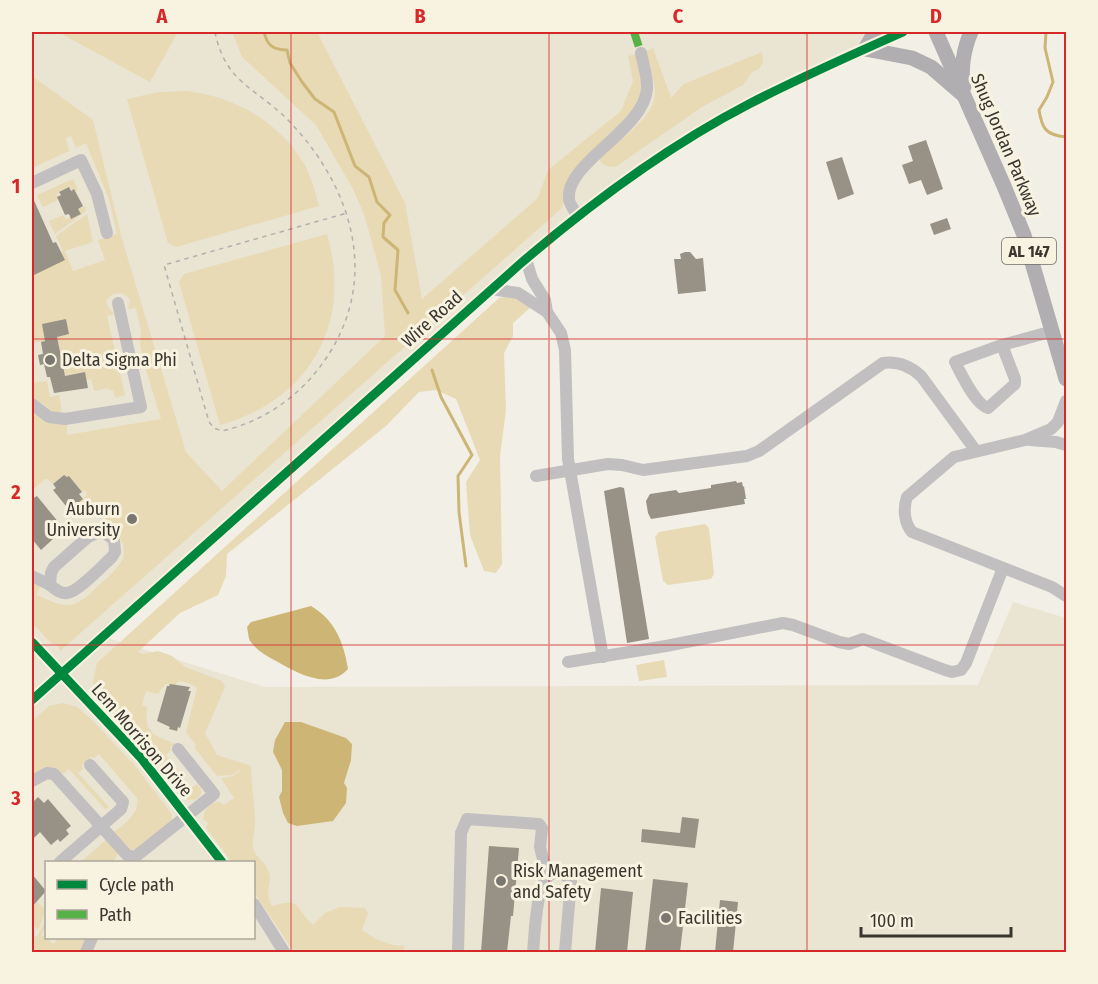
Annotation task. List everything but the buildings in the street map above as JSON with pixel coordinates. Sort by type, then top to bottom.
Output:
[{"type":"main road","points":[[875,32],[865,49],[912,58],[932,67],[965,96]]},
{"type":"main road","name":"Shug Jordan Parkway","points":[[936,32],[1017,218],[1066,379]]},
{"type":"main road","points":[[965,96],[962,78],[965,47],[971,32]]},
{"type":"street","name":"Wire Road","points":[[32,700],[491,289],[577,215],[630,176],[688,138],[749,104],[903,32]]},
{"type":"street","points":[[577,215],[569,199],[571,186],[581,168],[635,116],[644,102],[648,88],[640,53]]},
{"type":"street","points":[[32,183],[81,160],[97,194],[107,233]]},
{"type":"street","points":[[526,259],[532,279],[545,300],[547,312]]},
{"type":"street","points":[[491,289],[518,293],[547,312],[561,333],[565,350],[566,437],[570,471],[603,657]]},
{"type":"street","points":[[32,404],[49,417],[65,419],[141,407],[118,303]]},
{"type":"street","points":[[1002,345],[1015,384],[988,408],[984,407],[955,362],[1002,345],[1053,331]]},
{"type":"street","points":[[537,476],[608,464],[643,470],[747,456],[759,451],[883,363],[893,362],[912,368],[921,376],[976,451]]},
{"type":"street","points":[[1066,401],[1058,422],[1051,429],[1025,440],[954,457],[907,497],[904,504],[907,526],[912,532],[1052,587],[1066,596]]},
{"type":"street","points":[[1025,440],[1066,445]]},
{"type":"street","points":[[32,576],[61,593],[74,591],[112,557],[115,552],[114,540],[105,533],[93,533],[54,567],[50,585]]},
{"type":"street","points":[[568,662],[783,623],[842,643],[849,644],[863,639],[952,672],[961,670],[966,663],[1003,568]]},
{"type":"street","points":[[1052,587],[1066,585]]},
{"type":"street","name":"Lem Morrison Drive","points":[[32,642],[141,758],[221,861]]},
{"type":"street","points":[[32,781],[47,773],[54,774],[101,826],[124,859],[135,857],[214,794],[178,749]]},
{"type":"street","points":[[61,861],[121,809],[123,802],[90,765]]},
{"type":"street","points":[[458,952],[461,833],[467,819],[539,824],[542,828],[540,847],[547,875]]},
{"type":"street","points":[[533,952],[543,881],[547,875],[555,872],[571,881],[565,952]]},
{"type":"street","points":[[255,906],[284,952]]},
{"type":"path","points":[[215,32],[222,57],[233,75],[283,115],[308,142],[334,183],[347,213],[355,253],[348,314],[338,339],[323,365],[309,381],[279,407],[248,423],[222,431],[218,430],[209,422],[164,264],[347,213]]},
{"type":"shaded area","name":"Auburn University","points":[[32,32],[903,32],[749,104],[630,176],[101,636],[265,687],[978,685],[1013,602],[1066,618],[1066,952],[32,952]]},
{"type":"shaded area","points":[[58,32],[178,32],[150,82]]},
{"type":"shaded area","points":[[232,32],[317,32],[405,203],[422,299],[538,198],[548,170],[621,111],[633,81],[628,56],[637,54],[642,88],[638,103],[567,186],[562,208],[60,651],[58,646],[51,643],[32,623],[32,582],[40,587],[37,595],[61,604],[73,604],[87,596],[114,571],[124,556],[124,549],[121,540],[106,519],[107,516],[100,519],[95,515],[101,510],[99,508],[73,507],[87,493],[84,490],[82,492],[69,476],[64,475],[53,484],[45,479],[32,490],[32,412],[51,423],[67,425],[67,435],[161,419],[144,363],[136,308],[128,309],[130,299],[122,293],[113,294],[106,300],[114,314],[107,316],[125,395],[115,398],[113,390],[108,388],[94,391],[91,379],[87,380],[85,372],[65,376],[57,337],[69,334],[66,319],[45,341],[32,343],[32,276],[64,260],[60,252],[63,251],[56,236],[87,214],[93,242],[65,251],[73,271],[105,260],[98,240],[117,234],[109,199],[86,143],[76,148],[71,136],[66,138],[69,151],[32,168],[32,76],[93,120],[122,239],[186,452],[222,491],[385,336],[381,275],[364,214],[353,189],[316,125],[242,57]]},
{"type":"shaded area","points":[[653,48],[671,98],[684,84],[762,52],[763,62],[743,85],[702,107],[617,166],[606,166],[599,158],[642,120],[654,102],[654,83],[645,52]]},
{"type":"shaded area","points":[[187,91],[238,105],[281,134],[306,167],[319,206],[176,247],[168,243],[127,99],[159,92]]},
{"type":"shaded area","points":[[73,179],[78,190],[75,192],[69,187],[57,193],[58,200],[43,207],[37,195]]},
{"type":"shaded area","points":[[85,206],[86,211],[55,234],[49,221],[63,215],[66,219],[81,214],[78,209]]},
{"type":"shaded area","points":[[327,234],[334,267],[334,298],[328,327],[317,354],[300,377],[278,397],[252,413],[220,425],[179,282],[184,274]]},
{"type":"shaded area","points":[[499,298],[517,298],[531,307],[513,323],[513,336],[504,353],[506,410],[500,456],[502,564],[496,573],[484,571],[470,535],[466,482],[480,460],[456,399],[436,390],[419,392],[386,426],[227,554],[226,576],[218,595],[180,613],[138,652],[142,654],[158,651],[172,656],[185,667],[222,681],[225,687],[205,733],[217,755],[251,767],[255,816],[253,848],[270,874],[268,895],[272,906],[294,904],[313,925],[325,913],[340,907],[365,908],[368,913],[362,930],[382,941],[405,946],[402,952],[294,952],[255,894],[255,861],[231,861],[206,828],[208,823],[203,819],[208,807],[216,802],[224,805],[234,798],[221,778],[232,776],[241,769],[232,775],[217,776],[194,747],[196,745],[186,732],[197,688],[182,682],[177,682],[176,686],[165,684],[158,694],[146,691],[142,705],[147,707],[147,723],[152,732],[175,744],[170,747],[171,750],[166,755],[191,788],[197,784],[201,789],[201,794],[197,799],[189,800],[182,796],[158,763],[102,703],[93,681],[97,663]]},
{"type":"shaded area","points":[[47,381],[50,397],[59,395],[62,412],[60,413],[52,411],[32,396],[32,383]]},
{"type":"shaded area","points":[[705,524],[709,528],[714,574],[711,579],[668,585],[663,581],[655,537],[659,532]]},
{"type":"shaded area","points":[[311,606],[332,625],[344,650],[348,669],[332,679],[303,675],[262,653],[249,638],[247,627],[251,622]]},
{"type":"shaded area","points":[[664,660],[667,677],[639,681],[636,665]]},
{"type":"shaded area","points":[[63,703],[77,707],[93,721],[136,767],[171,813],[170,824],[136,849],[131,850],[113,833],[134,813],[137,798],[99,754],[82,765],[83,769],[78,773],[109,807],[105,809],[69,769],[63,774],[55,768],[48,767],[32,775],[32,721],[49,706]]},
{"type":"shaded area","points":[[285,722],[301,722],[346,738],[352,744],[351,760],[344,783],[347,788],[346,803],[333,821],[297,826],[288,823],[283,813],[279,797],[282,791],[282,770],[273,752],[275,740]]},
{"type":"shaded area","points":[[107,839],[118,853],[114,861],[82,861]]},
{"type":"shaded area","points":[[37,902],[45,909],[38,930],[32,925],[32,907]]},
{"type":"shaded area","points":[[45,922],[41,935],[54,944],[57,939],[86,939],[80,952],[32,952],[32,939],[38,935]]},
{"type":"waterway","points":[[264,32],[271,46],[287,50],[290,63],[315,99],[334,112],[355,166],[369,177],[377,202],[390,215],[384,223],[383,237],[398,250],[395,290],[408,313]]},
{"type":"waterway","points":[[1046,32],[1045,48],[1053,82],[1039,110],[1040,117],[1049,133],[1066,137]]},
{"type":"waterway","points":[[432,370],[441,397],[472,455],[458,476],[459,512],[466,566]]},
{"type":"marked path","points":[[634,32],[641,53]]},
{"type":"cycle path","points":[[32,700],[520,264],[574,219],[659,157],[718,121],[787,85],[903,32]]},
{"type":"cycle path","points":[[32,642],[141,758],[221,861]]},
{"type":"place","name":"Delta Sigma Phi","points":[[50,360]]},
{"type":"place","name":"Auburn University","points":[[132,519]]},
{"type":"place","name":"Risk Management and Safety","points":[[501,881]]},
{"type":"place","name":"Facilities","points":[[666,918]]}]
